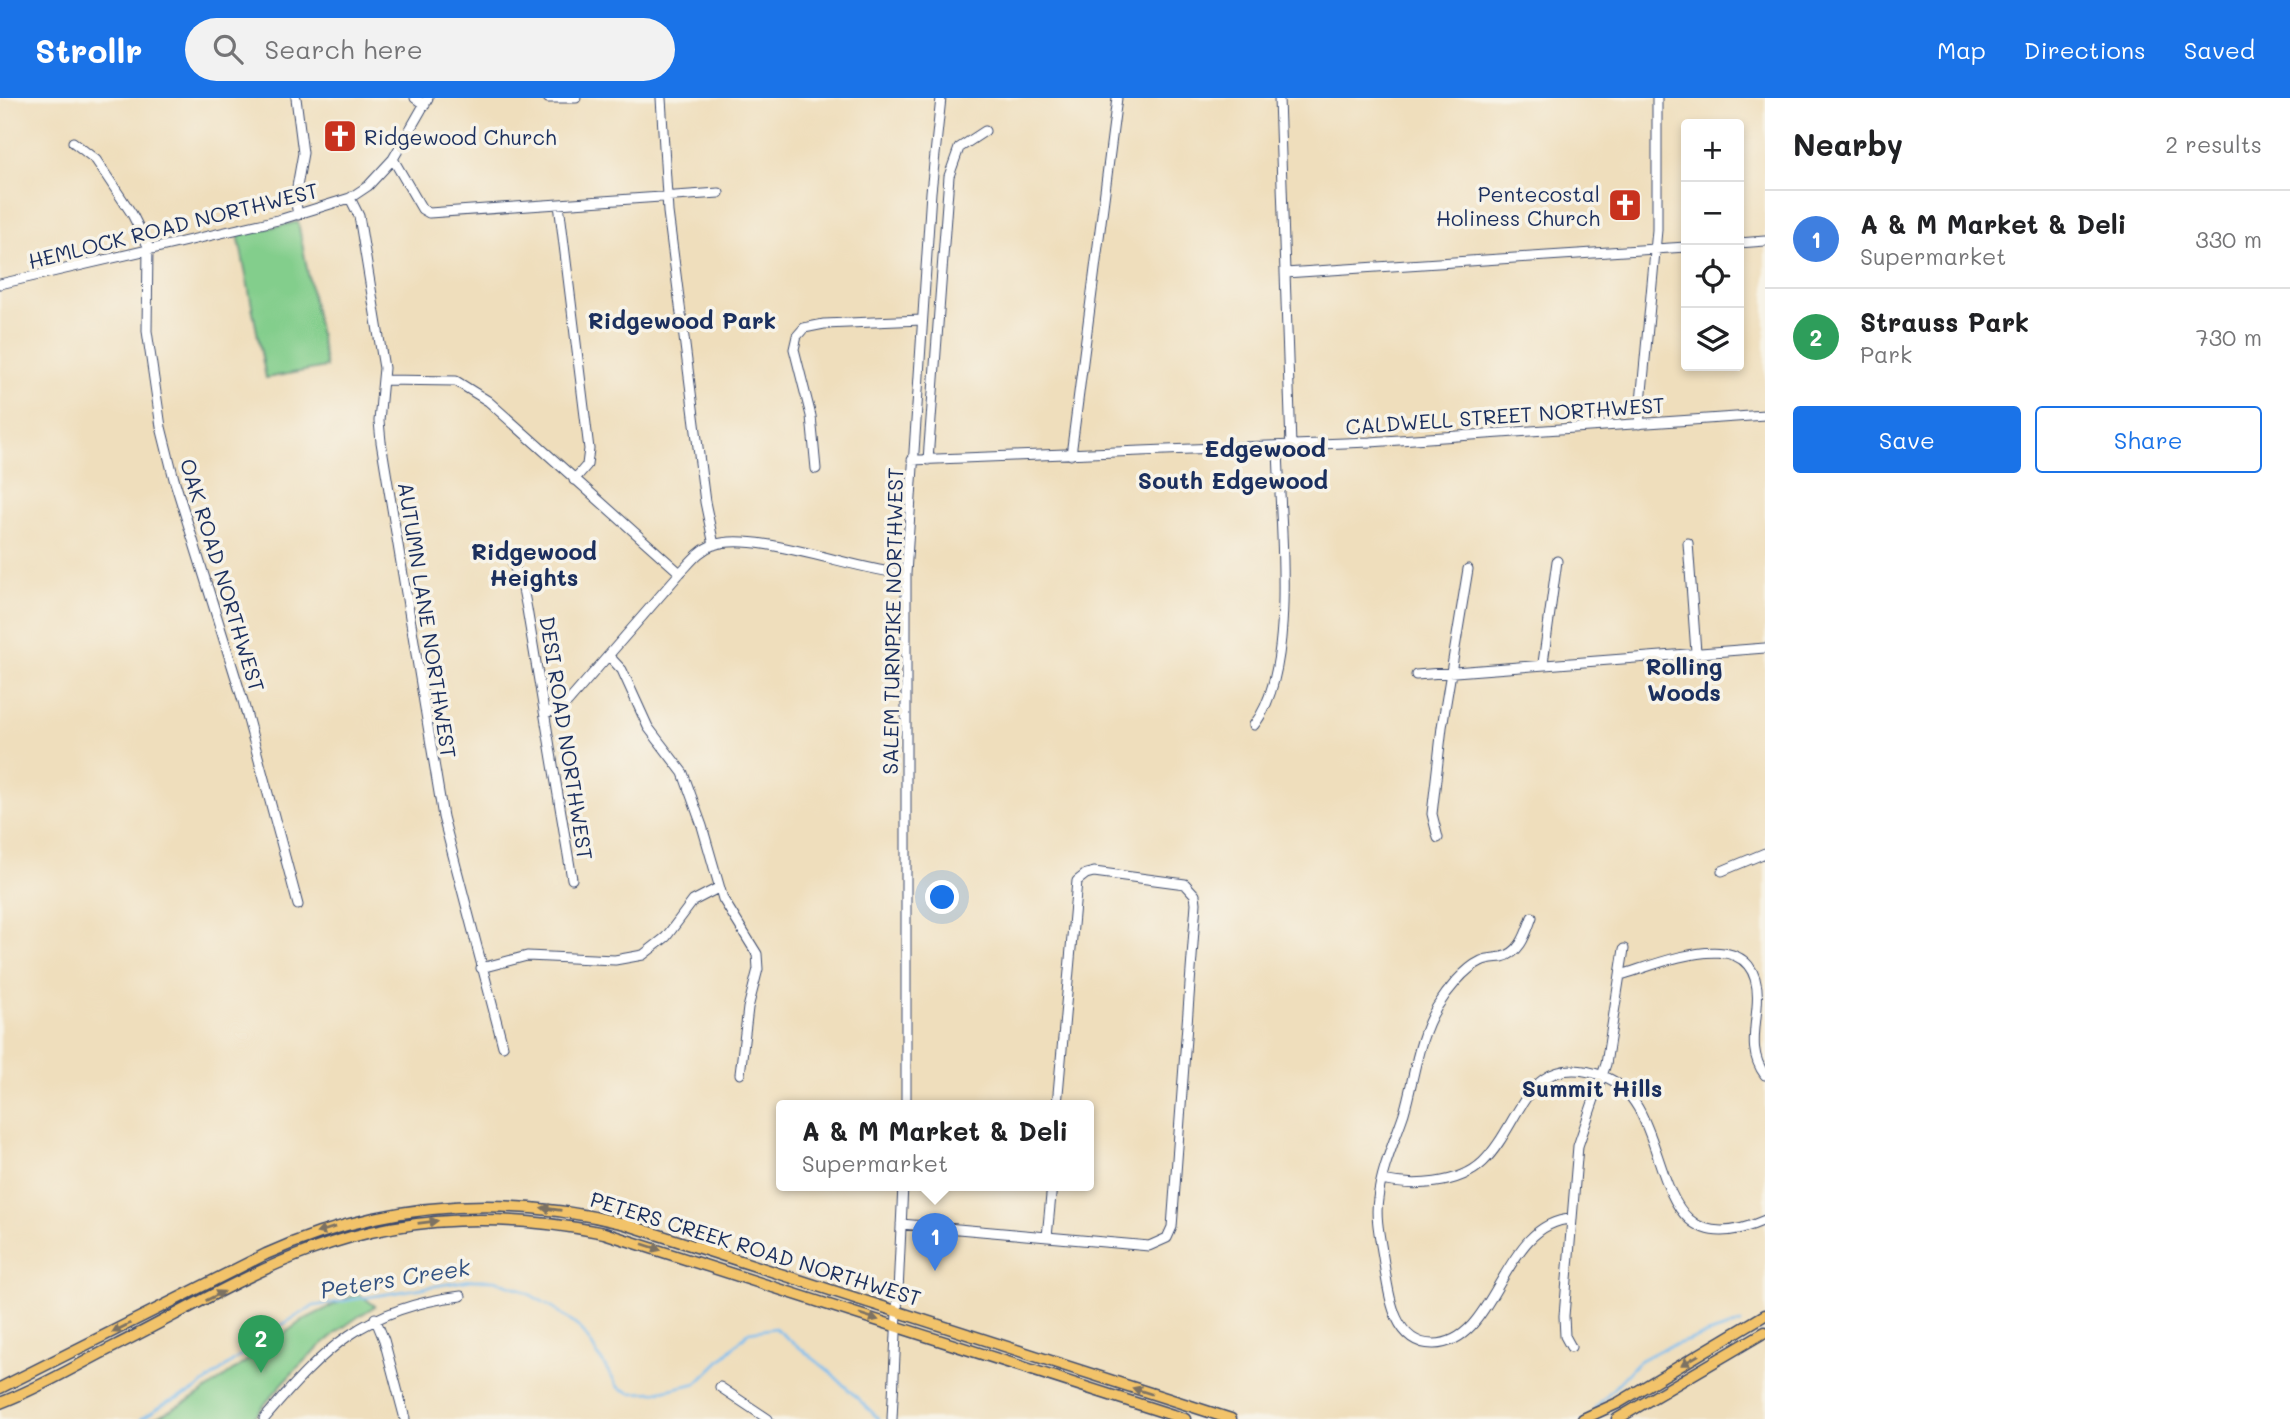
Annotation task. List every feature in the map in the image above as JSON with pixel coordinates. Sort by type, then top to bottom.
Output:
[{"type":"main road","name":"PETERS CREEK ROAD NORTHWEST","points":[[0,1388],[288,1244],[368,1218],[437,1207],[514,1205],[595,1217],[1231,1419]]},
{"type":"main road","name":"PETERS CREEK ROAD NORTHWEST","points":[[0,1403],[291,1258],[349,1237],[442,1220],[534,1221],[604,1233],[1185,1419]]},
{"type":"main road","points":[[1583,1419],[1600,1412],[1765,1315]]},
{"type":"main road","points":[[1617,1419],[1765,1332]]},
{"type":"street","points":[[296,98],[303,153],[295,198],[298,215]]},
{"type":"street","points":[[415,98],[425,100]]},
{"type":"street","points":[[548,98],[576,98]]},
{"type":"street","points":[[661,98],[668,197],[705,502],[714,545]]},
{"type":"street","name":"SALEM TURNPIKE NORTHWEST","points":[[906,1100],[905,574],[922,320],[941,98]]},
{"type":"street","points":[[1071,455],[1117,98]]},
{"type":"street","points":[[1279,98],[1291,446]]},
{"type":"street","points":[[1639,424],[1655,250],[1659,176],[1657,98]]},
{"type":"street","name":"HEMLOCK ROAD NORTHWEST","points":[[0,285],[298,215],[350,198],[368,186],[393,159],[425,100]]},
{"type":"street","points":[[928,460],[949,176],[959,148],[985,131]]},
{"type":"street","points":[[73,142],[96,160],[144,235],[148,249]]},
{"type":"street","points":[[393,159],[422,209],[429,213],[719,193]]},
{"type":"street","name":"AUTUMN LANE NORTHWEST","points":[[350,198],[361,227],[384,380],[379,411],[381,442],[438,790],[451,856],[503,1046]]},
{"type":"street","points":[[559,204],[589,449],[587,464],[574,480]]},
{"type":"street","points":[[1744,243],[1765,241]]},
{"type":"street","points":[[1285,273],[1681,247]]},
{"type":"street","name":"OAK ROAD NORTHWEST","points":[[148,249],[147,331],[161,427],[174,479],[277,818],[298,905]]},
{"type":"street","points":[[816,469],[811,416],[794,349],[797,336],[804,328],[824,324],[922,320]]},
{"type":"street","points":[[384,380],[446,380],[463,384],[488,401],[680,573]]},
{"type":"street","name":"CALDWELL STREET NORTHWEST","points":[[912,460],[1291,446],[1765,415]]},
{"type":"street","points":[[1254,725],[1268,701],[1282,642],[1278,446]]},
{"type":"street","points":[[544,712],[561,708],[680,573],[699,554],[714,545],[737,542],[905,574]]},
{"type":"street","points":[[1688,543],[1696,652]]},
{"type":"street","points":[[1543,663],[1557,561]]},
{"type":"street","name":"DESI ROAD NORTHWEST","points":[[513,564],[525,596],[572,879]]},
{"type":"street","points":[[1438,838],[1432,814],[1468,569]]},
{"type":"street","points":[[1416,675],[1543,663],[1765,648]]},
{"type":"street","points":[[609,656],[622,670],[648,727],[683,774],[702,826],[718,888],[728,910],[753,943],[758,959],[740,1074]]},
{"type":"street","points":[[1722,871],[1765,853]]},
{"type":"street","points":[[901,1224],[1149,1246],[1164,1241],[1172,1227],[1194,945],[1196,901],[1185,884],[1090,872],[1081,877],[1075,889],[1057,1100]]},
{"type":"street","points":[[481,968],[527,956],[615,960],[643,955],[666,937],[693,901],[718,888]]},
{"type":"street","points":[[1532,917],[1514,952],[1485,959],[1451,988],[1434,1013],[1382,1180],[1377,1205],[1392,1306],[1408,1334],[1428,1344],[1446,1343],[1460,1336],[1473,1323],[1528,1240],[1548,1224],[1572,1219]]},
{"type":"street","points":[[1571,1347],[1564,1329],[1581,1133],[1602,1076],[1625,949]]},
{"type":"street","points":[[1620,975],[1702,951],[1721,951],[1736,956],[1751,970],[1757,984],[1754,1051],[1765,1075]]},
{"type":"street","points":[[1382,1180],[1444,1181],[1462,1176],[1489,1156],[1522,1100],[1537,1083],[1567,1071],[1602,1076],[1623,1085],[1636,1100],[1671,1194],[1692,1221],[1707,1229],[1725,1232],[1765,1220]]},
{"type":"street","points":[[892,1419],[903,1191]]},
{"type":"street","points":[[1048,1237],[1052,1191]]},
{"type":"street","points":[[264,1419],[325,1351],[374,1318],[420,1302],[461,1296]]},
{"type":"street","points":[[374,1318],[384,1340],[405,1419]]},
{"type":"street","points":[[720,1387],[768,1419]]},
{"type":"green space","points":[[298,222],[326,367],[266,378],[238,234]]},
{"type":"green space","points":[[358,1293],[375,1306],[309,1356],[253,1419],[153,1419],[201,1394],[303,1320]]},
{"type":"waterway","name":"Peters Creek","points":[[141,1419],[168,1402],[194,1391],[280,1326],[314,1306],[471,1280],[495,1280],[520,1289],[554,1308],[582,1330],[618,1387],[631,1393],[657,1392],[697,1383],[749,1332],[775,1328],[829,1371],[879,1419]]},
{"type":"waterway","name":"Peters Creek","points":[[1594,1409],[1639,1361],[1662,1349],[1741,1323]]},
{"type":"place","name":"Ridgewood Church","points":[[340,136]]},
{"type":"place","name":"Pentecostal Holiness Church","points":[[1625,205]]},
{"type":"place","name":"A & M Market & Deli","points":[[935,1271]]},
{"type":"place","name":"Strauss Park","points":[[261,1373]]},
{"type":"district","name":"Ridgewood Park","points":[[682,320]]},
{"type":"district","name":"Edgewood","points":[[1265,447]]},
{"type":"district","name":"South Edgewood","points":[[1233,480]]},
{"type":"district","name":"Ridgewood Heights","points":[[534,564]]},
{"type":"district","name":"Rolling Woods","points":[[1684,679]]},
{"type":"district","name":"Summit Hills","points":[[1592,1088]]}]
